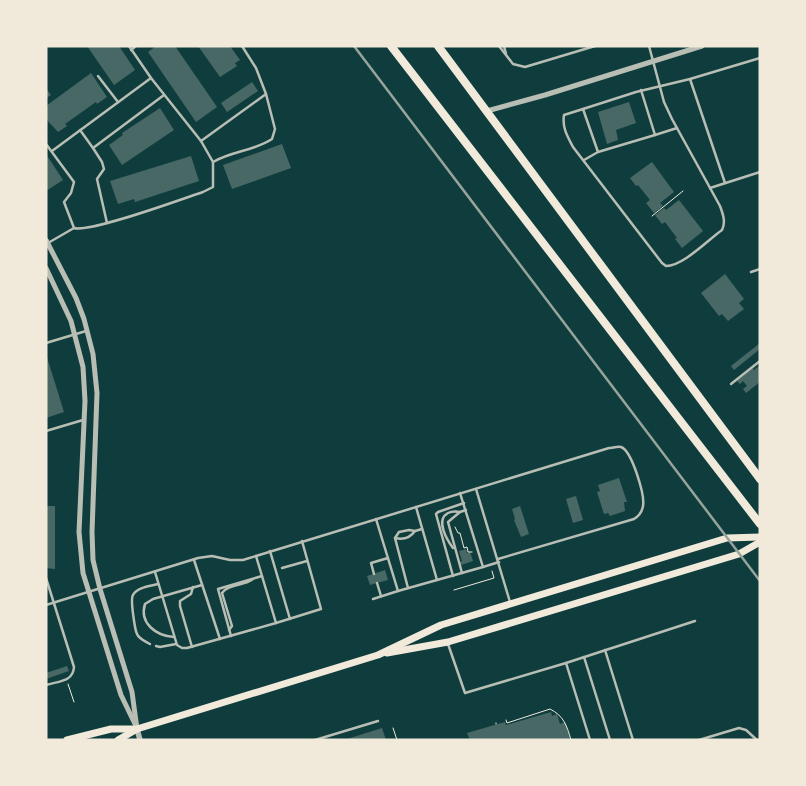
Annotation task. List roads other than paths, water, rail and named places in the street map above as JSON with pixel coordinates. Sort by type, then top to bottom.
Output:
[{"type":"highway","points":[[390,46],[760,524]]},
{"type":"highway","points":[[438,46],[760,479]]},
{"type":"main road","points":[[118,740],[137,729],[378,654],[441,625],[727,538],[760,537]]},
{"type":"main road","points":[[378,654],[448,642],[739,554],[760,542]]},
{"type":"main road","points":[[67,740],[111,729],[137,729]]},
{"type":"street","points":[[487,111],[563,90],[702,46]]},
{"type":"street","points":[[47,242],[76,298],[88,331],[94,362],[98,393],[92,532],[94,560],[100,589],[132,692],[140,740]]},
{"type":"street","points":[[46,268],[65,305],[75,334],[83,367],[85,392],[79,544],[83,573],[122,695],[137,729]]},
{"type":"lane","points":[[47,242],[74,228],[79,230],[107,223],[203,192],[213,186],[213,162],[201,141],[151,78],[129,46]]},
{"type":"lane","points":[[131,50],[136,46]]},
{"type":"lane","points":[[213,162],[223,157],[263,145],[272,139],[275,129],[266,94],[256,68],[242,46]]},
{"type":"lane","points":[[499,46],[513,64],[525,67],[595,46]]},
{"type":"lane","points":[[504,46],[506,56]]},
{"type":"lane","points":[[649,46],[654,61],[660,86],[664,102],[723,214],[724,226],[722,230],[687,258],[676,265],[666,266],[566,135],[563,123],[564,115],[641,90],[660,86],[690,79],[760,58]]},
{"type":"lane","points":[[98,76],[118,102]]},
{"type":"lane","points":[[52,151],[151,78]]},
{"type":"lane","points":[[690,79],[725,183]]},
{"type":"lane","points":[[641,90],[655,135]]},
{"type":"lane","points":[[201,141],[266,94]]},
{"type":"lane","points":[[93,148],[164,95]]},
{"type":"lane","points":[[583,109],[598,152]]},
{"type":"lane","points":[[584,160],[598,152],[677,128]]},
{"type":"lane","points":[[80,130],[102,162],[104,169],[96,179],[107,223]]},
{"type":"lane","points":[[46,144],[74,182],[71,193],[64,202],[74,228]]},
{"type":"lane","points":[[710,188],[760,172]]},
{"type":"lane","points":[[751,272],[760,269]]},
{"type":"lane","points":[[46,343],[88,331]]},
{"type":"lane","points":[[731,384],[760,361]]},
{"type":"lane","points":[[46,431],[84,420]]},
{"type":"lane","points":[[46,605],[194,559],[212,556],[237,560],[256,556],[609,448],[620,447],[627,451],[643,498],[643,507],[640,514],[634,519],[483,567],[373,599]]},
{"type":"lane","points":[[476,489],[511,604]]},
{"type":"lane","points":[[460,493],[483,567]]},
{"type":"lane","points":[[453,576],[436,514],[464,504]]},
{"type":"lane","points":[[416,507],[437,580]]},
{"type":"lane","points":[[462,573],[448,522],[460,512],[466,510]]},
{"type":"lane","points":[[455,552],[446,539],[442,522],[444,516],[449,512],[460,512]]},
{"type":"lane","points":[[376,519],[398,591]]},
{"type":"lane","points":[[408,588],[395,538],[399,532],[422,530]]},
{"type":"lane","points":[[395,538],[401,539],[412,536],[415,531]]},
{"type":"lane","points":[[154,572],[177,643],[182,648],[192,647],[321,609],[302,541]]},
{"type":"lane","points":[[270,551],[290,619]]},
{"type":"lane","points":[[256,556],[276,623]]},
{"type":"lane","points":[[374,574],[371,563],[388,558]]},
{"type":"lane","points":[[194,559],[220,639]]},
{"type":"lane","points":[[282,568],[308,561]]},
{"type":"lane","points":[[231,636],[218,589],[262,576]]},
{"type":"lane","points":[[229,630],[232,626],[222,593],[225,589],[249,583],[257,577]]},
{"type":"lane","points":[[46,578],[74,667],[72,676],[46,685]]},
{"type":"lane","points":[[377,583],[381,596]]},
{"type":"lane","points":[[150,644],[138,637],[131,604],[136,591],[158,584]]},
{"type":"lane","points":[[174,637],[166,637],[150,628],[144,614],[144,604],[148,601],[202,585]]},
{"type":"lane","points":[[192,647],[180,601],[191,594],[193,587]]},
{"type":"lane","points":[[448,642],[465,694],[695,621]]},
{"type":"lane","points":[[156,646],[160,647],[177,643]]},
{"type":"lane","points":[[605,650],[633,740]]},
{"type":"lane","points":[[584,657],[610,740]]},
{"type":"lane","points":[[566,663],[590,740]]},
{"type":"lane","points":[[315,740],[378,720]]},
{"type":"lane","points":[[699,740],[739,728],[746,730],[757,740]]},
{"type":"railway","points":[[354,46],[760,581]]}]
